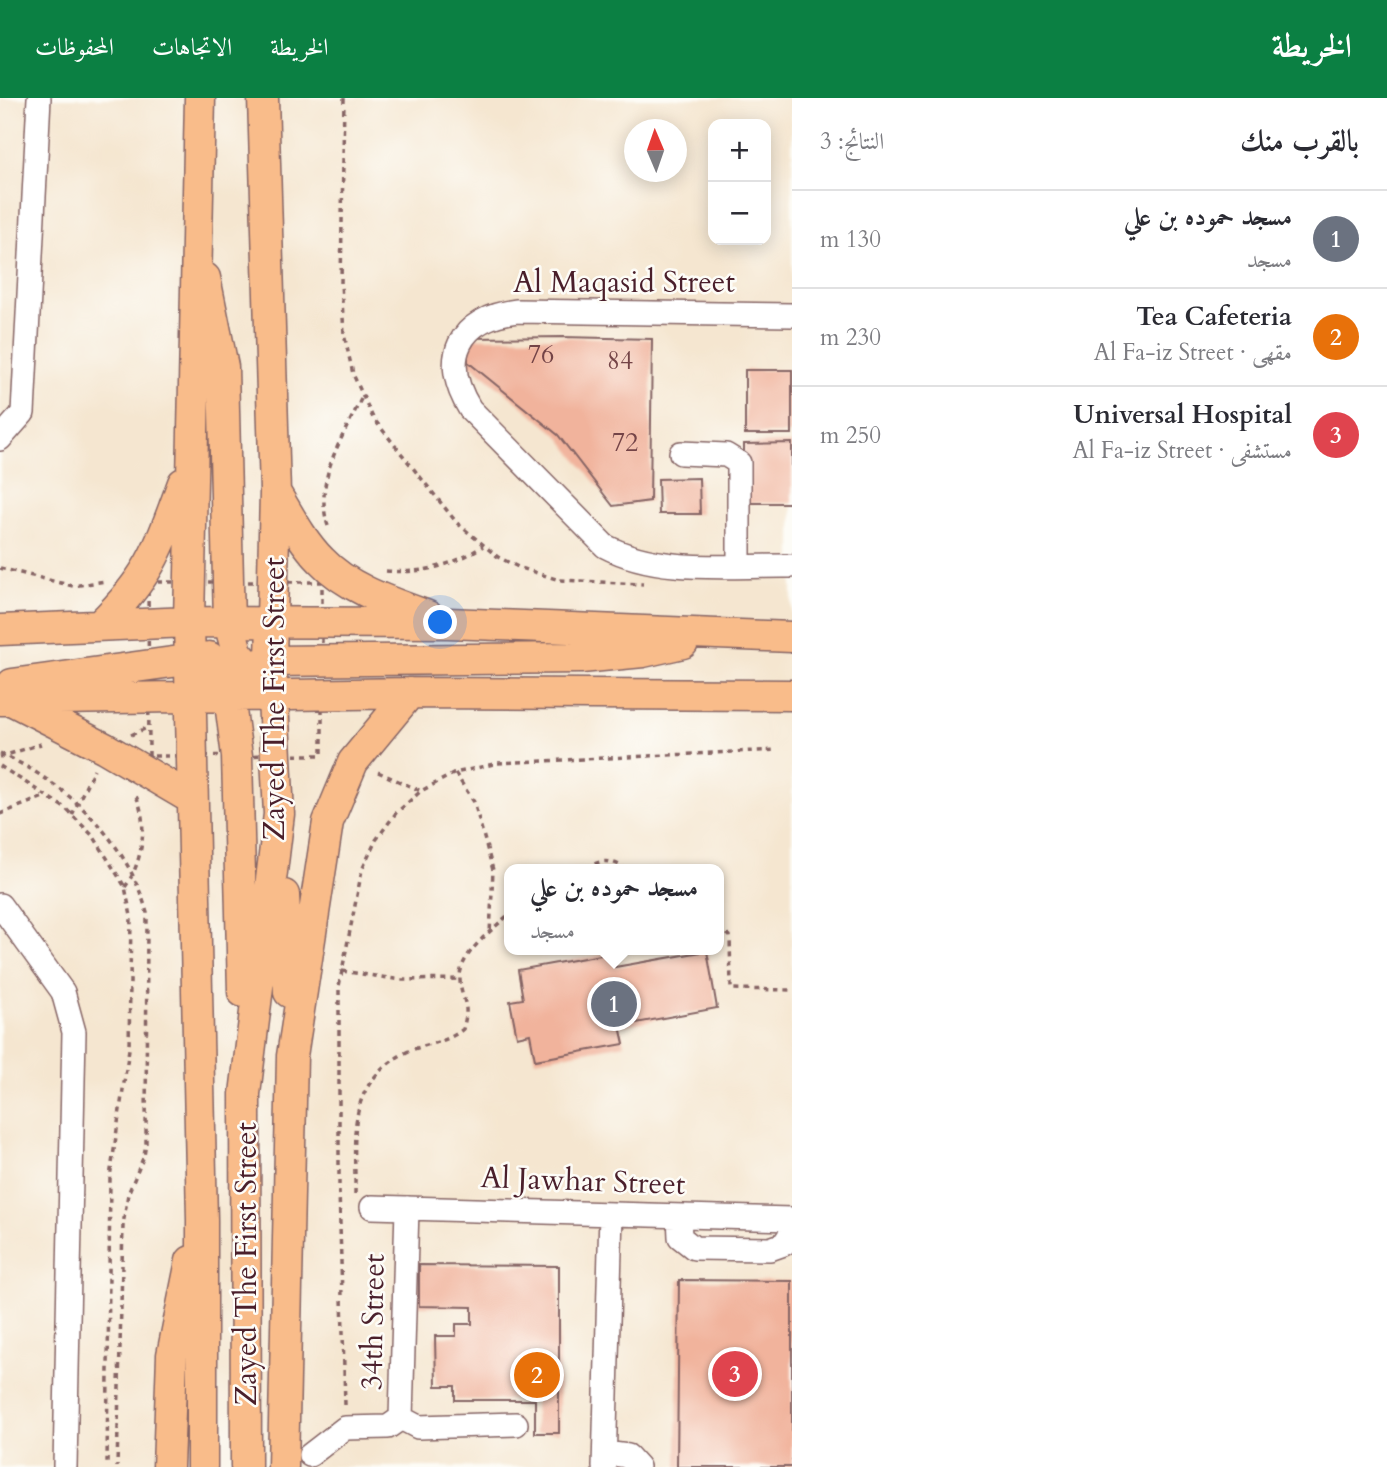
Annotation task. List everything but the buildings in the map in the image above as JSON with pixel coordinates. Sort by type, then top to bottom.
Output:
[{"type":"main road","name":"Zayed The First Street","points":[[200,98],[190,463],[189,622],[229,666],[273,695],[279,814],[245,1094],[246,1467]]},
{"type":"main road","name":"Zayed The First Street","points":[[202,1467],[202,1220],[191,697],[229,666],[272,624],[275,492],[263,98]]},
{"type":"main road","points":[[196,244],[215,316],[223,367],[229,666],[237,756],[245,1094]]},
{"type":"main road","points":[[101,624],[134,591],[155,576],[156,557],[190,463]]},
{"type":"main road","points":[[275,492],[308,546],[323,563],[391,603],[448,623]]},
{"type":"main road","points":[[0,630],[189,622],[448,623],[792,638]]},
{"type":"main road","points":[[3,695],[229,666],[611,656],[674,646],[704,636]]},
{"type":"main road","points":[[229,666],[273,695],[792,695]]},
{"type":"main road","points":[[292,1056],[328,822],[354,762],[410,693]]},
{"type":"main road","points":[[3,695],[191,697]]},
{"type":"main road","points":[[3,695],[105,748],[192,799]]},
{"type":"main road","points":[[279,814],[292,1056],[284,1427],[303,1463]]},
{"type":"main road","points":[[168,1467],[172,1355],[183,1291],[202,1220]]},
{"type":"street","points":[[0,439],[23,412],[39,98]]},
{"type":"street","name":"Al Maqasid Street","points":[[792,315],[517,310],[498,313],[479,321],[465,334],[456,352],[454,372],[459,392],[470,409],[605,546],[643,561],[792,566]]},
{"type":"street","points":[[681,453],[726,455],[739,463],[738,565]]},
{"type":"street","points":[[0,905],[63,992],[74,1032],[65,1467]]},
{"type":"street","name":"Al Jawhar Street","points":[[372,1207],[792,1219]]},
{"type":"street","name":"34th Street","points":[[303,1463],[345,1428],[388,1427],[401,1418],[407,1208]]},
{"type":"street","points":[[611,1214],[604,1460],[628,1456],[638,1467]]},
{"type":"street","points":[[679,1216],[680,1237],[694,1248],[770,1249],[784,1244],[792,1232]]},
{"type":"street","points":[[401,1418],[418,1427],[516,1424]]},
{"type":"path","points":[[329,531],[323,505],[327,473],[362,397]]},
{"type":"path","points":[[381,570],[424,571],[465,558],[483,546]]},
{"type":"path","points":[[0,568],[73,586],[94,585],[112,576]]},
{"type":"path","points":[[322,600],[348,580]]},
{"type":"path","points":[[1,755],[35,745],[46,745]]},
{"type":"path","points":[[345,1428],[339,1188],[342,971],[362,870],[376,840],[396,813],[421,791],[456,773],[498,763],[777,750]]},
{"type":"path","points":[[1,755],[44,777],[78,803],[113,843],[144,902],[149,926],[146,1143],[144,1156],[128,1194],[123,1225],[117,1467]]},
{"type":"path","points":[[83,764],[105,775]]},
{"type":"path","points":[[0,766],[65,808],[94,837],[125,887],[131,916],[129,1049],[110,1177],[107,1467]]},
{"type":"path","points":[[456,773],[474,802],[493,870],[490,933]]},
{"type":"path","points":[[125,887],[140,857],[141,810],[132,791]]},
{"type":"path","points":[[0,814],[46,796]]},
{"type":"path","points":[[594,864],[598,861],[616,864]]},
{"type":"path","points":[[372,1207],[355,1207],[359,1100],[379,1074],[404,1053],[454,1037],[463,1029],[467,1000],[459,979],[473,948],[504,919]]},
{"type":"path","points":[[724,932],[730,936],[731,989],[792,990]]},
{"type":"path","points":[[342,971],[401,980],[459,979]]},
{"type":"place","name":"مسجد حموده بن علي","points":[[614,1004]]},
{"type":"place","name":"Universal Hospital","points":[[735,1374]]},
{"type":"place","name":"Tea Cafeteria","points":[[537,1375]]}]
